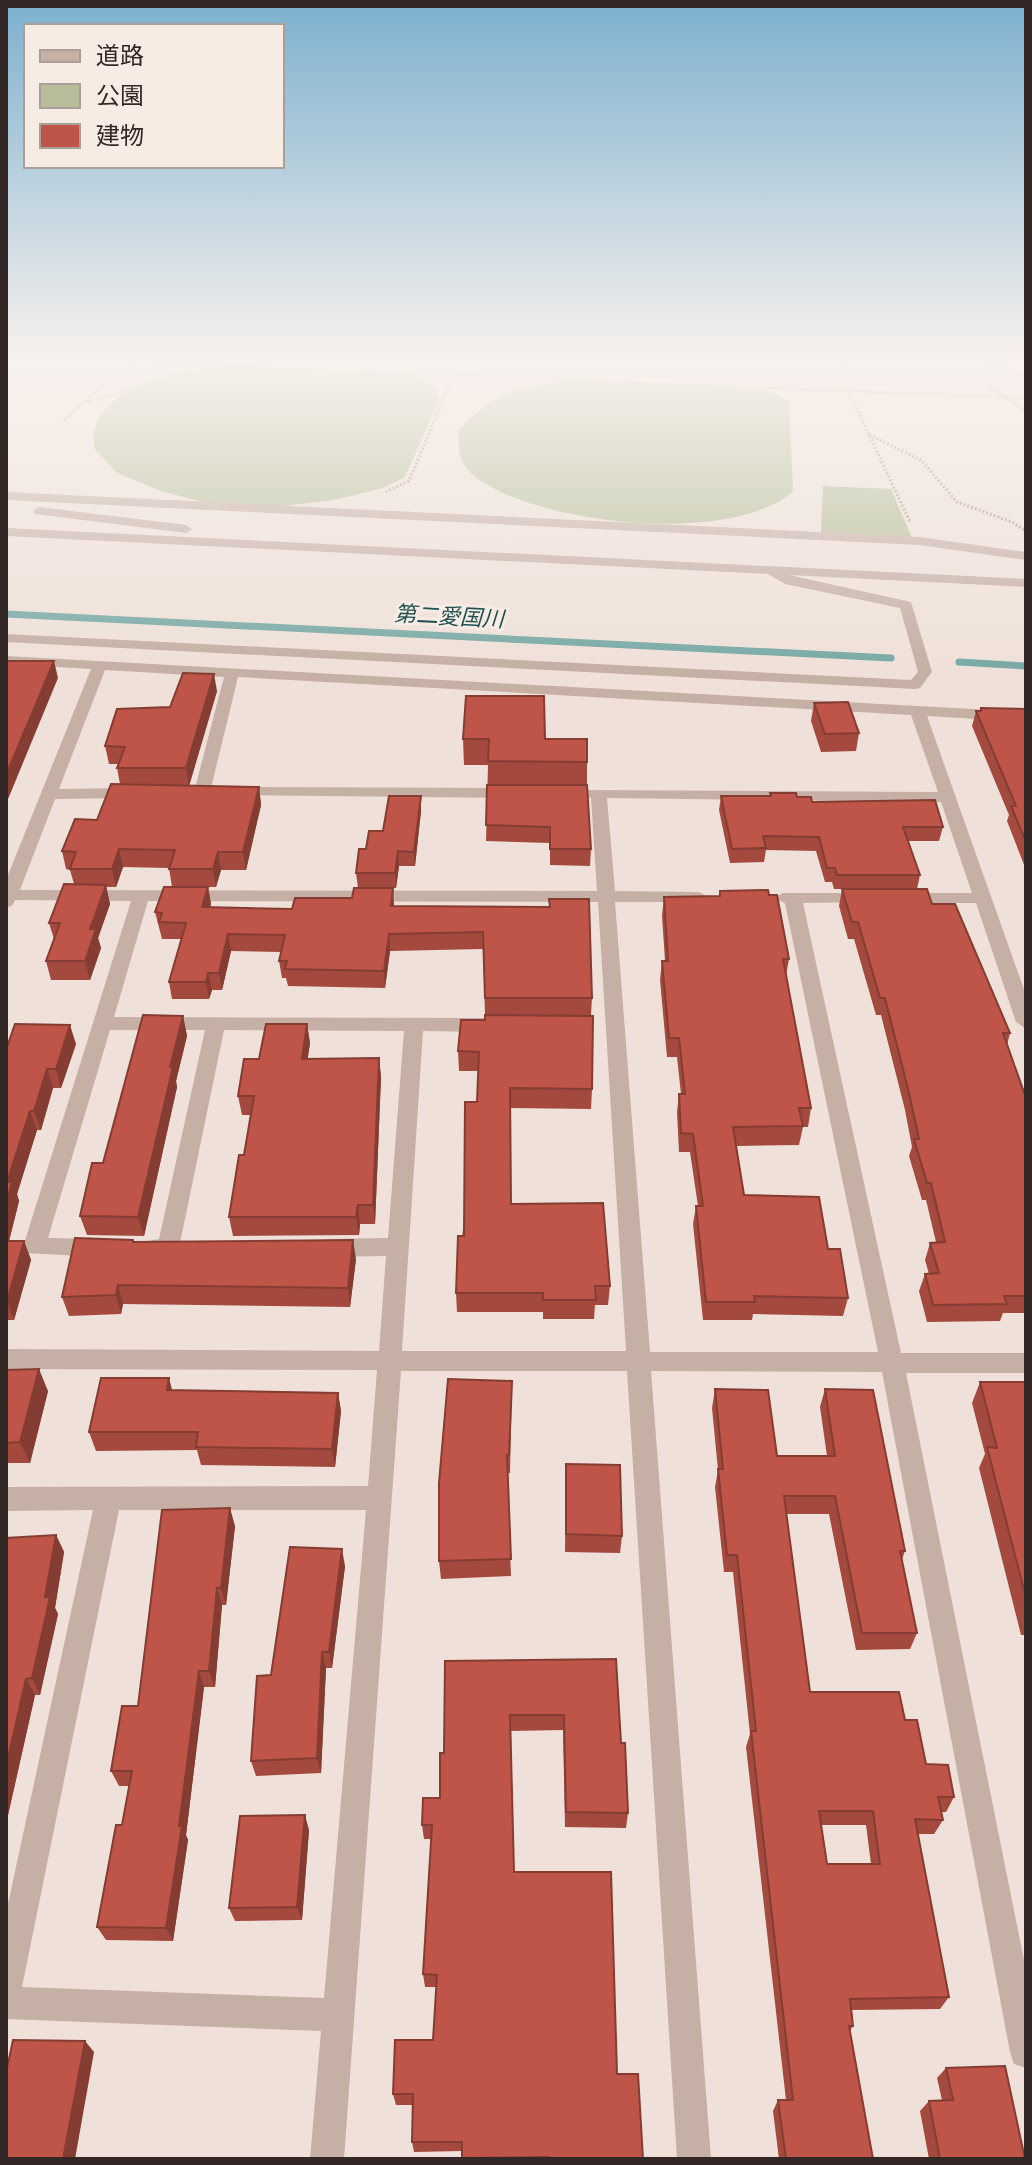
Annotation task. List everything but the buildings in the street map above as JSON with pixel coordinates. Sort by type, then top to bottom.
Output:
[{"type":"street","points":[[10,497],[919,541],[1026,556]]},
{"type":"street","points":[[10,497],[40,512],[209,532],[218,543]]},
{"type":"street","points":[[6,532],[1026,583]]},
{"type":"street","points":[[6,638],[915,685],[925,672],[906,605],[790,581],[772,571]]},
{"type":"street","points":[[6,660],[1026,717]]},
{"type":"street","points":[[99,667],[7,897],[716,897]]},
{"type":"street","points":[[232,674],[194,792],[536,793]]},
{"type":"street","points":[[917,710],[983,898],[1020,987],[1026,1022]]},
{"type":"street","points":[[48,794],[156,793]]},
{"type":"street","points":[[568,793],[948,797]]},
{"type":"street","points":[[599,793],[608,897],[608,1025],[639,1362],[694,2159]]},
{"type":"street","points":[[141,896],[34,1247],[198,1248]]},
{"type":"street","points":[[762,898],[983,898]]},
{"type":"street","points":[[793,898],[892,1364],[1026,2052]]},
{"type":"street","points":[[103,1023],[507,1025]]},
{"type":"street","points":[[168,1248],[216,1023]]},
{"type":"street","points":[[327,2159],[414,1024]]},
{"type":"street","points":[[306,1248],[398,1247]]},
{"type":"street","points":[[6,1359],[1026,1363]]},
{"type":"street","points":[[6,1499],[380,1498]]},
{"type":"street","points":[[6,1988],[108,1499]]},
{"type":"street","points":[[6,2003],[339,2015]]},
{"type":"path","points":[[375,495],[409,481],[417,463]]},
{"type":"path","points":[[882,463],[919,541]]},
{"type":"path","points":[[923,463],[933,471],[950,498],[961,505],[1003,518],[1026,531]]},
{"type":"green space","points":[[108,463],[411,463],[405,477],[383,488],[334,500],[274,507],[210,504],[158,490],[116,472]]},
{"type":"green space","points":[[464,463],[792,463],[793,492],[765,508],[731,518],[691,523],[606,520],[529,503],[485,483]]},
{"type":"green space","points":[[823,486],[891,489],[912,538],[821,532]]},
{"type":"waterway","name":"第二愛国川","points":[[6,614],[891,658]]},
{"type":"waterway","name":"第二愛国川","points":[[959,662],[1026,666]]}]
